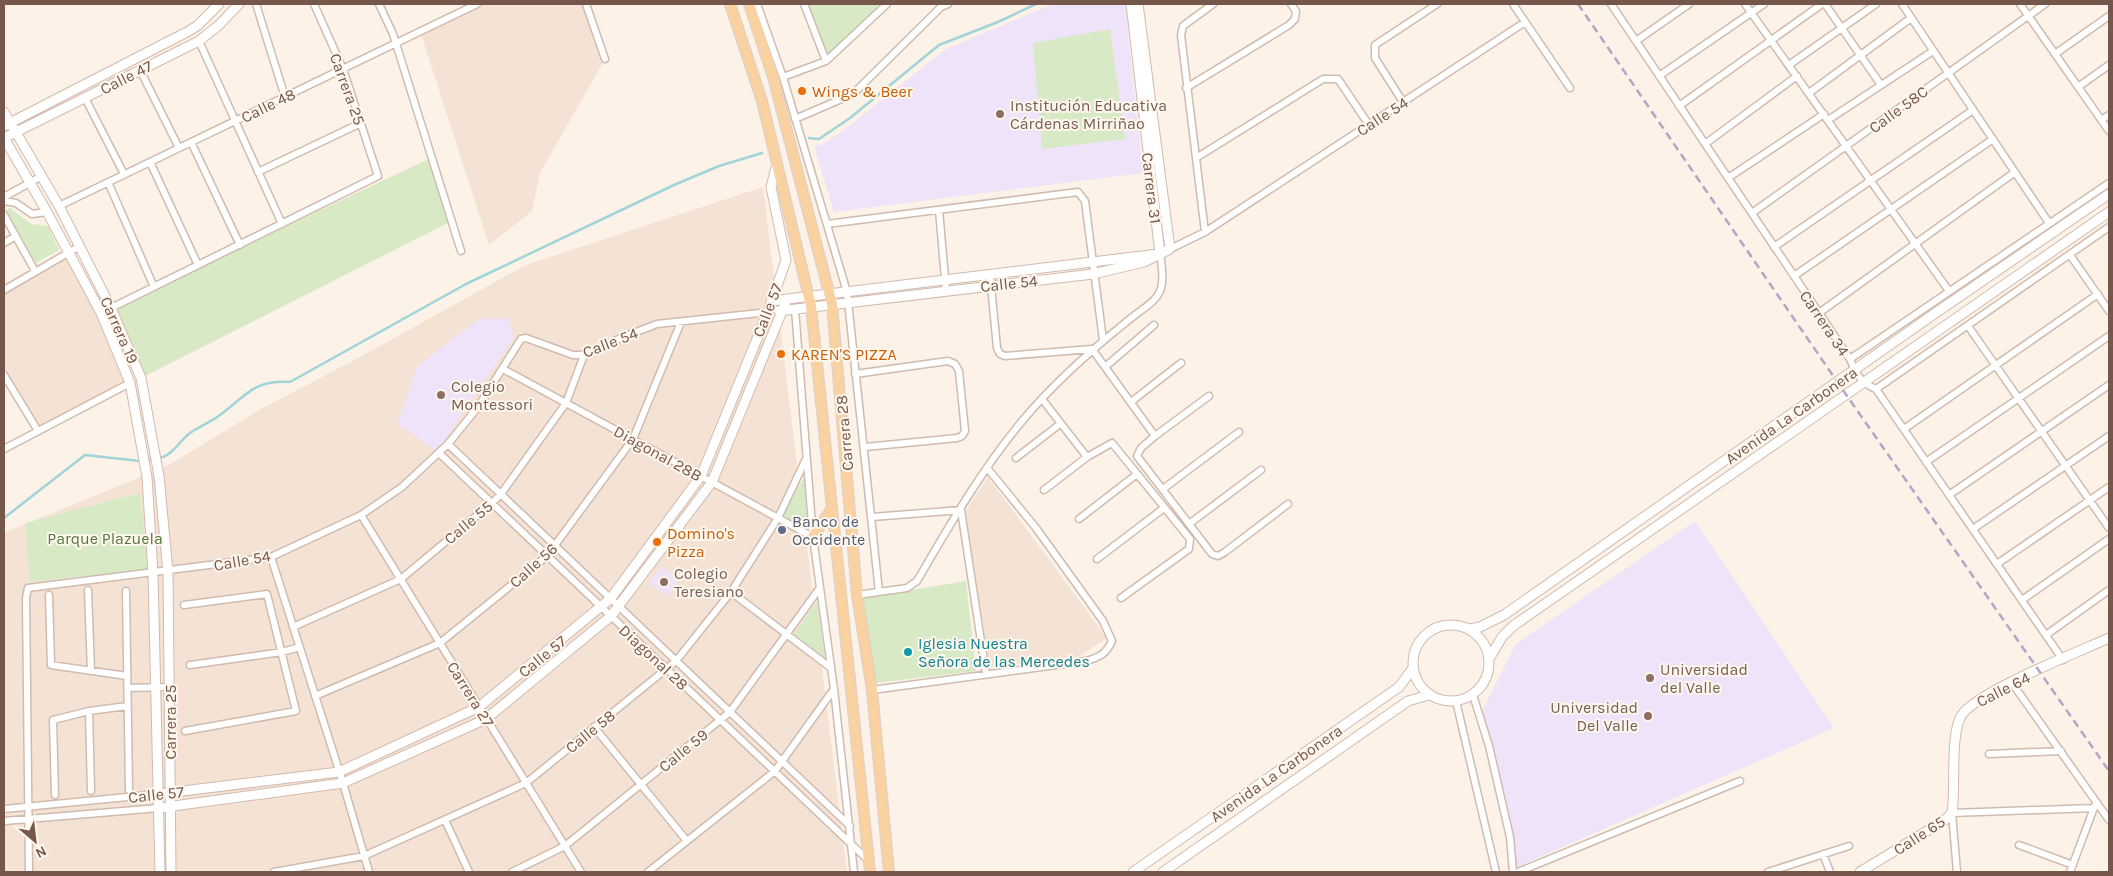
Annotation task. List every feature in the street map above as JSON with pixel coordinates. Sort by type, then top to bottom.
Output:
[{"type":"main road","name":"Carrera 28","points":[[730,4],[762,102],[810,302],[870,872]]},
{"type":"main road","name":"Carrera 28","points":[[748,4],[775,86],[831,299],[857,595],[872,690],[889,872]]},
{"type":"main road","points":[[813,537],[832,508]]},
{"type":"street","name":"Calle 47","points":[[7,125],[187,32],[197,26],[219,4]]},
{"type":"street","name":"Calle 47","points":[[4,138],[199,41],[219,25],[239,4]]},
{"type":"street","points":[[256,4],[285,96]]},
{"type":"street","name":"Carrera 25","points":[[282,224],[378,176],[342,69],[314,4]]},
{"type":"street","points":[[379,4],[395,43],[461,251]]},
{"type":"street","points":[[586,4],[605,59]]},
{"type":"street","name":"Carrera 28","points":[[757,4],[783,77],[847,292],[880,592]]},
{"type":"street","points":[[804,4],[826,61]]},
{"type":"street","points":[[783,77],[826,61],[887,4]]},
{"type":"street","name":"Carrera 31","points":[[1131,4],[1160,254]]},
{"type":"street","name":"Carrera 31","points":[[1138,4],[1170,249]]},
{"type":"street","points":[[1205,232],[1181,35],[1183,26],[1213,4]]},
{"type":"street","points":[[1186,88],[1295,19],[1296,11],[1291,4]]},
{"type":"street","points":[[1403,102],[1375,58],[1373,52],[1375,45],[1438,4]]},
{"type":"street","points":[[1513,4],[1570,88]]},
{"type":"street","points":[[1612,6],[1620,4]]},
{"type":"street","points":[[1636,41],[1688,4]]},
{"type":"street","points":[[1745,4],[1949,290]]},
{"type":"street","points":[[1659,76],[1764,4]]},
{"type":"street","points":[[1679,106],[1824,4],[1881,85]]},
{"type":"street","points":[[1789,65],[1876,4]]},
{"type":"street","points":[[1902,4],[2049,223]]},
{"type":"street","points":[[2020,4],[2109,131]]},
{"type":"street","name":"Calle 58C","points":[[1752,213],[2045,4]]},
{"type":"street","name":"Calle 48","points":[[59,206],[473,5]]},
{"type":"street","points":[[795,118],[852,94],[943,5]]},
{"type":"street","name":"Carrera 34","points":[[1612,6],[1850,359],[1863,383]]},
{"type":"street","points":[[2055,54],[2109,16]]},
{"type":"street","points":[[1809,93],[1912,18]]},
{"type":"street","name":"Calle 54","points":[[28,806],[26,598],[28,588],[153,574],[271,557],[361,515],[402,487],[448,444],[478,407],[503,369],[517,342],[526,338],[572,355],[584,355],[623,337],[658,324],[795,308],[810,302],[831,299],[847,292],[991,285],[1093,274],[1144,262],[1205,232],[1525,22]]},
{"type":"street","points":[[111,308],[282,224],[199,41]]},
{"type":"street","points":[[1728,178],[1881,85],[1933,51]]},
{"type":"street","points":[[125,64],[130,68],[131,75]]},
{"type":"street","points":[[2078,87],[2109,65]]},
{"type":"street","points":[[140,70],[178,148]]},
{"type":"street","points":[[1705,144],[1796,76]]},
{"type":"street","points":[[1196,158],[1323,79],[1338,79],[1369,124]]},
{"type":"street","points":[[85,98],[124,174]]},
{"type":"street","points":[[1774,247],[1973,110]]},
{"type":"street","name":"Carrera 19","points":[[4,112],[7,125],[16,132],[80,246],[111,308],[141,378],[159,476],[168,572]]},
{"type":"street","points":[[2102,120],[2109,115]]},
{"type":"street","points":[[258,172],[361,123]]},
{"type":"street","name":"Carrera 19","points":[[4,138],[47,212],[101,313],[130,383],[148,477],[153,574]]},
{"type":"street","points":[[1794,276],[1992,139]]},
{"type":"street","points":[[191,142],[240,245]]},
{"type":"street","points":[[150,162],[198,265]]},
{"type":"street","name":"Calle 57","points":[[4,809],[158,794],[340,772],[479,707],[602,607],[611,598],[701,476],[768,312],[786,260],[771,187],[777,163]]},
{"type":"street","points":[[1819,313],[2015,172]]},
{"type":"street","points":[[4,197],[42,176]]},
{"type":"street","points":[[108,182],[154,287]]},
{"type":"street","points":[[1850,359],[2109,183]]},
{"type":"street","points":[[827,224],[1078,192],[1085,202],[1103,340]]},
{"type":"street","name":"Avenida La Carbonera","points":[[1470,629],[1480,627],[1504,615],[2109,194]]},
{"type":"street","points":[[4,201],[16,203],[32,214],[47,212]]},
{"type":"street","points":[[939,210],[946,286]]},
{"type":"street","name":"Avenida La Carbonera","points":[[1489,659],[1494,647],[1513,626],[2109,212]]},
{"type":"street","points":[[4,216],[35,271]]},
{"type":"street","points":[[1876,389],[2109,227]]},
{"type":"street","points":[[4,243],[16,236]]},
{"type":"street","points":[[4,290],[80,246]]},
{"type":"street","name":"Calle 54","points":[[831,299],[848,302],[946,286],[990,275],[1142,254],[1160,254]]},
{"type":"street","points":[[857,595],[907,588],[913,585],[960,510],[1023,420],[1092,349],[1155,299],[1163,288],[1164,277],[1160,254]]},
{"type":"street","points":[[2070,255],[2109,311]]},
{"type":"street","points":[[990,275],[997,348],[1000,354],[1005,356],[1092,349]]},
{"type":"street","points":[[1904,429],[2098,294]]},
{"type":"street","name":"Calle 57","points":[[4,821],[171,807],[343,783],[486,719],[620,607],[712,482],[787,299]]},
{"type":"street","name":"Calle 54","points":[[771,301],[787,299],[810,302]]},
{"type":"street","points":[[795,308],[813,537],[834,689],[854,872]]},
{"type":"street","name":"Calle 56","points":[[315,696],[440,643],[547,556],[633,439],[681,322]]},
{"type":"street","points":[[1105,367],[1154,326]]},
{"type":"street","points":[[1968,326],[2109,528]]},
{"type":"street","points":[[1926,462],[2109,336]]},
{"type":"street","points":[[1092,349],[1155,436]]},
{"type":"street","name":"Calle 55","points":[[293,627],[401,580],[492,503],[501,494],[566,403],[584,355]]},
{"type":"street","points":[[856,374],[948,361],[955,364],[958,371],[965,431],[962,436],[865,447]]},
{"type":"street","points":[[1130,402],[1181,363]]},
{"type":"street","name":"Diagonal 28B","points":[[503,369],[813,537]]},
{"type":"street","points":[[4,375],[38,431]]},
{"type":"street","points":[[4,448],[130,383]]},
{"type":"street","points":[[1863,383],[1876,389],[2063,660]]},
{"type":"street","points":[[1949,495],[2109,385]]},
{"type":"street","points":[[1820,395],[1829,408]]},
{"type":"street","points":[[1209,396],[1155,436],[1137,452],[1137,456],[1212,554],[1218,556],[1288,504]]},
{"type":"street","points":[[1042,399],[1088,457]]},
{"type":"street","points":[[1016,458],[1060,424]]},
{"type":"street","points":[[1163,489],[1239,432]]},
{"type":"street","points":[[1973,529],[2109,436]]},
{"type":"street","points":[[1044,490],[1088,457],[1112,442],[1190,540],[1189,549],[1121,598]]},
{"type":"street","name":"Diagonal 28","points":[[448,444],[850,826]]},
{"type":"street","name":"Diagonal 28","points":[[439,453],[869,860]]},
{"type":"street","name":"Calle 58","points":[[274,872],[364,856],[526,783],[676,660],[731,592],[778,518],[806,459]]},
{"type":"street","points":[[872,690],[1097,658],[1107,652],[1112,641],[1103,621],[1042,536],[988,469]]},
{"type":"street","points":[[1189,524],[1262,470]]},
{"type":"street","points":[[1078,519],[1137,474]]},
{"type":"street","points":[[1997,564],[2109,487]]},
{"type":"street","points":[[1097,559],[1164,508]]},
{"type":"street","points":[[872,517],[960,510]]},
{"type":"street","points":[[960,510],[986,674]]},
{"type":"street","name":"Carrera 27","points":[[361,515],[581,872]]},
{"type":"street","points":[[2022,600],[2109,539]]},
{"type":"street","points":[[271,557],[340,772],[369,872]]},
{"type":"street","name":"Carrera 25","points":[[168,572],[171,872]]},
{"type":"street","name":"Carrera 25","points":[[153,574],[160,872]]},
{"type":"street","name":"Calle 59","points":[[512,872],[565,846],[730,712],[819,589]]},
{"type":"street","points":[[88,590],[91,671]]},
{"type":"street","points":[[2046,635],[2109,590]]},
{"type":"street","points":[[126,591],[129,790]]},
{"type":"street","points":[[731,592],[831,668]]},
{"type":"street","points":[[184,605],[266,593],[296,712],[184,731]]},
{"type":"street","points":[[49,595],[51,665],[127,676]]},
{"type":"street","points":[[1449,625],[1470,629],[1483,642],[1489,659],[1489,667],[1484,683],[1473,695],[1456,701],[1440,700],[1429,695],[1420,686],[1413,668],[1416,647],[1430,631],[1449,625]]},
{"type":"street","name":"Calle 64","points":[[1952,813],[1956,732],[1960,717],[1970,705],[2012,683],[2109,638]]},
{"type":"street","points":[[190,665],[282,652],[300,647]]},
{"type":"street","name":"Avenida La Carbonera","points":[[1134,872],[1399,687],[1413,668]]},
{"type":"street","points":[[2012,683],[2096,805],[2109,820]]},
{"type":"street","points":[[127,688],[170,687]]},
{"type":"street","points":[[648,872],[775,771],[834,689]]},
{"type":"street","name":"Avenida La Carbonera","points":[[1163,872],[1408,701],[1429,695]]},
{"type":"street","points":[[1473,695],[1489,746],[1510,837],[1513,872]]},
{"type":"street","points":[[1456,701],[1496,872]]},
{"type":"street","points":[[55,795],[53,720],[89,711],[127,706]]},
{"type":"street","points":[[89,711],[91,791]]},
{"type":"street","points":[[594,727],[687,841]]},
{"type":"street","points":[[1990,754],[2060,751]]},
{"type":"street","points":[[1518,872],[1740,781]]},
{"type":"street","points":[[1956,872],[1952,813],[2096,805]]},
{"type":"street","points":[[2070,872],[2096,805]]},
{"type":"street","points":[[28,806],[29,872]]},
{"type":"street","name":"Calle 65","points":[[1860,872],[1945,820],[1952,813]]},
{"type":"street","points":[[445,820],[469,872]]},
{"type":"street","points":[[2019,845],[2073,865]]},
{"type":"street","points":[[1768,872],[1850,846]]},
{"type":"street","points":[[1824,854],[1830,872]]},
{"type":"shaded area","points":[[477,4],[586,4],[605,59],[540,173],[532,211],[489,245],[420,31]]},
{"type":"shaded area","name":"Institución Educativa Cárdenas Mirriñao","points":[[1053,4],[1125,4],[1143,173],[834,212],[814,146],[823,144],[844,130],[946,49]]},
{"type":"shaded area","points":[[763,187],[847,872],[4,872],[4,533],[167,466],[261,409],[360,357],[526,265]]},
{"type":"shaded area","points":[[68,252],[130,383],[38,431],[4,375],[4,291]]},
{"type":"shaded area","name":"Colegio Montessori","points":[[508,318],[514,337],[437,451],[397,424],[417,366],[479,319]]},
{"type":"shaded area","points":[[988,477],[1107,638],[1078,657],[990,667],[965,512]]},
{"type":"shaded area","name":"Universidad del Valle","points":[[1695,521],[1834,728],[1517,867],[1482,711],[1516,644]]},
{"type":"shaded area","name":"Colegio Teresiano","points":[[661,567],[679,579],[668,596],[649,584]]},
{"type":"green space","points":[[804,4],[887,4],[826,61]]},
{"type":"green space","points":[[1110,29],[1125,139],[1042,149],[1033,43]]},
{"type":"green space","points":[[431,158],[452,221],[141,378],[111,308]]},
{"type":"green space","points":[[10,208],[31,224],[48,226],[59,250],[36,263],[6,210]]},
{"type":"green space","points":[[806,473],[807,529],[783,516]]},
{"type":"green space","name":"Parque Plazuela","points":[[140,493],[148,569],[30,582],[25,523]]},
{"type":"green space","points":[[966,581],[976,671],[875,683],[862,598]]},
{"type":"green space","points":[[817,601],[825,658],[793,636]]},
{"type":"waterway","points":[[809,138],[819,139],[850,118],[939,45],[998,22],[1036,4]]},
{"type":"waterway","points":[[158,458],[168,454],[186,436],[217,417],[251,390],[268,383],[290,382],[466,284],[674,185],[719,166],[762,153]]},
{"type":"waterway","points":[[4,518],[85,455],[140,461],[153,459]]},
{"type":"railway","points":[[1578,4],[1838,383],[2109,771]]},
{"type":"place","name":"Wings & Beer","points":[[802,91]]},
{"type":"place","name":"Institución Educativa Cárdenas Mirriñao","points":[[1000,114]]},
{"type":"place","name":"KAREN'S PIZZA","points":[[781,354]]},
{"type":"place","name":"Colegio Montessori","points":[[441,395]]},
{"type":"place","name":"Banco de Occidente","points":[[782,530]]},
{"type":"place","name":"Domino's Pizza","points":[[657,542]]},
{"type":"place","name":"Colegio Teresiano","points":[[664,582]]},
{"type":"place","name":"Iglesia Nuestra Señora de las Mercedes","points":[[908,652]]},
{"type":"place","name":"Universidad del Valle","points":[[1650,678]]},
{"type":"place","name":"Universidad Del Valle","points":[[1648,716]]}]
